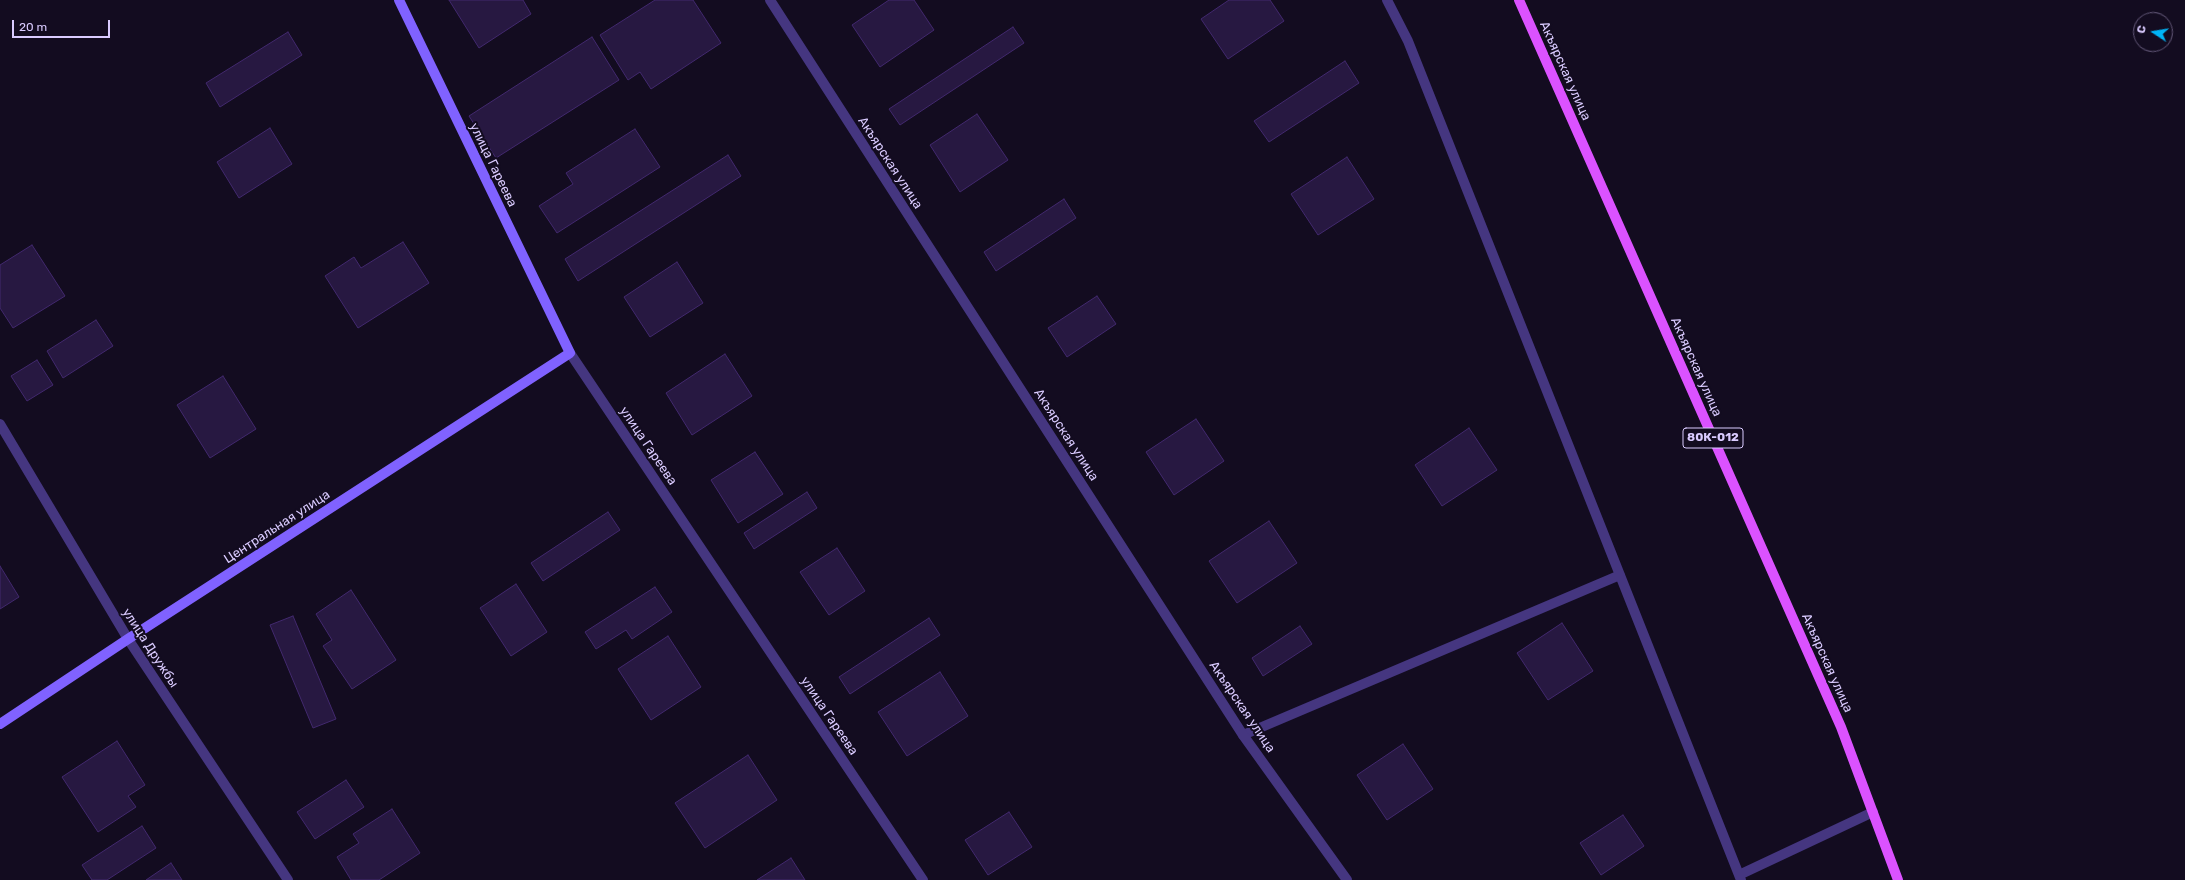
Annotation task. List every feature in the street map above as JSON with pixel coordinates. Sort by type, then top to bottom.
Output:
[{"type":"main road","name":"Акъярская улица","points":[[1519,0],[1841,727],[1898,880]]},
{"type":"street","name":"улица Гареева","points":[[399,0],[570,353],[924,880]]},
{"type":"street","name":"Акъярская улица","points":[[770,0],[1243,735],[1347,880]]},
{"type":"street","points":[[1386,0],[1408,41],[1740,878],[1873,812]]},
{"type":"street","name":"Центральная улица","points":[[0,724],[128,639],[570,353]]},
{"type":"street","name":"улица Дружбы","points":[[0,424],[128,639],[288,880]]},
{"type":"street","points":[[1243,735],[1620,575]]},
{"type":"building","points":[[449,0],[523,0],[531,14],[479,48]]},
{"type":"building","points":[[655,0],[693,0],[721,43],[651,89],[640,72],[628,80],[600,35]]},
{"type":"building","points":[[889,0],[914,0],[934,30],[880,67],[852,25]]},
{"type":"building","points":[[1229,0],[1270,0],[1284,21],[1228,59],[1201,19]]},
{"type":"building","points":[[1013,27],[1024,43],[900,125],[889,109]]},
{"type":"building","points":[[288,32],[302,55],[220,107],[206,83]]},
{"type":"building","points":[[592,37],[619,80],[496,158],[469,116]]},
{"type":"building","points":[[1345,61],[1359,83],[1269,142],[1254,121]]},
{"type":"building","points":[[977,114],[1008,160],[960,192],[930,145]]},
{"type":"building","points":[[270,128],[292,164],[239,198],[217,162]]},
{"type":"building","points":[[635,129],[660,167],[557,233],[539,206],[573,184],[566,173]]},
{"type":"building","points":[[728,155],[741,176],[578,281],[565,259]]},
{"type":"building","points":[[1347,157],[1374,199],[1318,235],[1291,194]]},
{"type":"building","points":[[1064,199],[1076,218],[996,271],[984,252]]},
{"type":"building","points":[[403,242],[429,283],[358,328],[325,276],[354,257],[361,268]]},
{"type":"building","points":[[32,245],[65,296],[13,328],[0,308],[0,265]]},
{"type":"building","points":[[677,262],[703,303],[650,337],[624,297]]},
{"type":"building","points":[[1097,296],[1116,324],[1067,357],[1048,328]]},
{"type":"building","points":[[96,320],[113,346],[63,378],[47,351]]},
{"type":"building","points":[[725,354],[752,396],[692,435],[666,393]]},
{"type":"building","points":[[37,360],[53,385],[27,401],[11,376]]},
{"type":"building","points":[[223,376],[256,429],[210,458],[177,405]]},
{"type":"building","points":[[1196,419],[1224,461],[1174,495],[1146,452]]},
{"type":"building","points":[[1469,428],[1497,470],[1442,506],[1415,465]]},
{"type":"building","points":[[755,452],[783,494],[738,523],[711,480]]},
{"type":"building","points":[[807,492],[817,508],[754,549],[744,533]]},
{"type":"building","points":[[608,512],[620,530],[543,581],[531,563]]},
{"type":"building","points":[[1269,521],[1297,563],[1237,603],[1209,561]]},
{"type":"building","points":[[837,548],[865,591],[829,615],[800,572]]},
{"type":"building","points":[[0,566],[19,597],[0,609]]},
{"type":"building","points":[[516,584],[547,632],[511,656],[480,608]]},
{"type":"building","points":[[655,587],[672,612],[632,639],[626,630],[596,649],[585,632]]},
{"type":"building","points":[[351,590],[396,660],[352,689],[323,646],[332,640],[316,614]]},
{"type":"building","points":[[293,616],[336,719],[313,728],[270,625]]},
{"type":"building","points":[[929,618],[940,635],[850,694],[839,677]]},
{"type":"building","points":[[1562,623],[1593,671],[1548,700],[1517,653]]},
{"type":"building","points":[[1300,626],[1312,644],[1263,676],[1252,658]]},
{"type":"building","points":[[668,636],[701,687],[651,720],[618,669]]},
{"type":"building","points":[[940,672],[968,716],[907,756],[878,712]]},
{"type":"building","points":[[117,741],[145,785],[128,796],[136,807],[98,832],[62,777]]},
{"type":"building","points":[[1403,744],[1433,789],[1387,820],[1357,775]]},
{"type":"building","points":[[748,755],[777,800],[705,848],[675,803]]},
{"type":"building","points":[[346,780],[364,807],[315,839],[297,812]]},
{"type":"building","points":[[392,809],[420,853],[379,880],[351,880],[337,857],[359,843],[353,834]]},
{"type":"building","points":[[1009,812],[1032,847],[988,875],[965,840]]},
{"type":"building","points":[[1623,815],[1644,846],[1601,875],[1580,843]]},
{"type":"building","points":[[142,826],[156,848],[107,880],[92,880],[82,865]]},
{"type":"building","points":[[791,858],[805,880],[757,880]]},
{"type":"building","points":[[171,863],[182,880],[146,880]]}]
